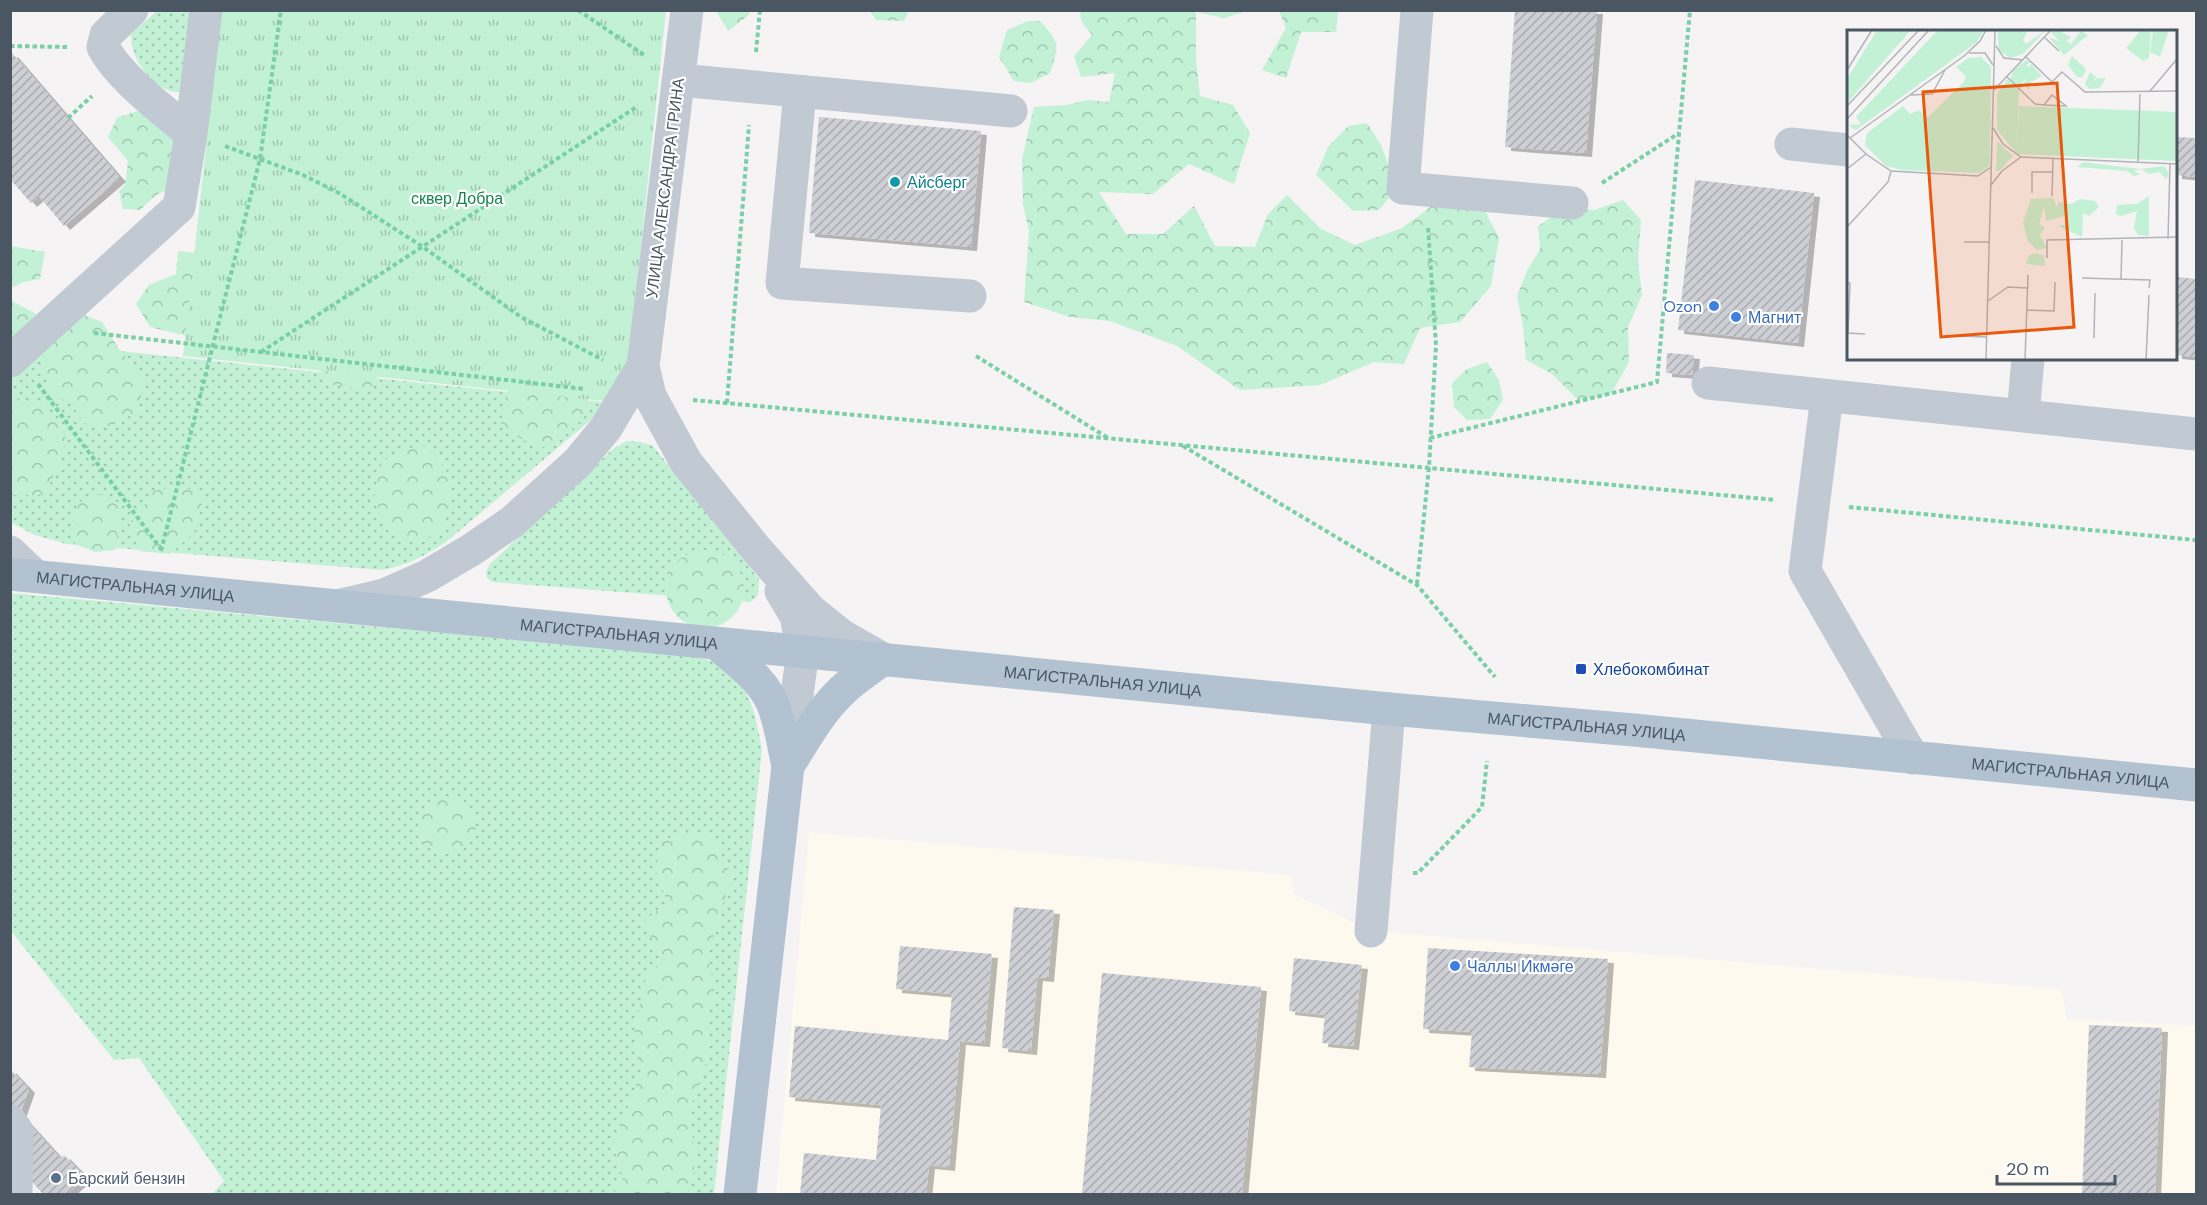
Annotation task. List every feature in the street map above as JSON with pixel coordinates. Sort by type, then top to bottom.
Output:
[{"type":"main road","name":"МАГИСТРАЛЬНАЯ УЛИЦА","points":[[23,575],[1389,709],[2196,785]]},
{"type":"main road","points":[[717,644],[754,675],[766,692],[775,709],[788,766],[740,1194]]},
{"type":"main road","points":[[788,766],[821,714],[835,698],[846,686],[883,659]]},
{"type":"street","points":[[132,10],[106,35],[103,47],[120,71],[191,134]]},
{"type":"street","points":[[14,358],[179,207],[191,134],[206,10]]},
{"type":"street","name":"УЛИЦА АЛЕКСАНДРА ГРИНА","points":[[639,371],[687,10]]},
{"type":"street","points":[[1417,10],[1403,188],[1572,203]]},
{"type":"street","points":[[679,80],[1011,111]]},
{"type":"street","points":[[800,92],[782,283],[970,296]]},
{"type":"street","points":[[1791,144],[1847,150]]},
{"type":"street","points":[[2023,416],[2028,360]]},
{"type":"street","points":[[639,371],[686,462],[783,582],[811,611],[841,635],[883,659]]},
{"type":"street","points":[[340,605],[384,595],[427,576],[512,522],[578,462],[606,428],[639,371]]},
{"type":"street","points":[[1708,383],[2196,434]]},
{"type":"street","points":[[1827,396],[1805,571],[1913,758]]},
{"type":"street","points":[[757,550],[796,616],[803,651],[788,766]]},
{"type":"street","points":[[10,552],[23,575]]},
{"type":"street","points":[[1371,931],[1389,709]]},
{"type":"street","points":[[10,1121],[17,1131],[16,1194]]},
{"type":"path","points":[[151,587],[260,159],[280,10]]},
{"type":"path","points":[[261,352],[679,80],[578,10]]},
{"type":"path","points":[[1430,438],[1657,382],[1690,10]]},
{"type":"path","points":[[10,46],[103,47]]},
{"type":"path","points":[[727,403],[752,87]]},
{"type":"path","points":[[1572,203],[1679,133]]},
{"type":"path","points":[[191,134],[303,175],[339,193],[423,246],[520,317],[639,371]]},
{"type":"path","points":[[1418,585],[1429,467],[1436,345],[1426,190]]},
{"type":"path","points":[[46,328],[596,390]]},
{"type":"path","points":[[976,356],[1108,438]]},
{"type":"path","points":[[14,358],[161,549]]},
{"type":"path","points":[[687,399],[2196,540]]},
{"type":"path","points":[[1180,445],[1418,585],[1495,677]]},
{"type":"path","points":[[1375,869],[1418,873],[1482,807],[1487,761]]},
{"type":"shaded area","points":[[809,832],[1292,875],[1294,894],[1371,931],[2062,989],[2067,1019],[2196,1026],[2196,1194],[776,1194]]},
{"type":"green space","points":[[157,11],[193,11],[180,92],[162,87],[153,80],[145,72],[134,53],[131,34]]},
{"type":"green space","name":"сквер Добра","points":[[221,11],[666,11],[627,376],[612,402],[183,356]]},
{"type":"green space","points":[[716,11],[750,11],[749,15],[728,31]]},
{"type":"green space","points":[[870,11],[909,11],[904,21],[876,20]]},
{"type":"green space","points":[[1080,11],[1247,11],[1224,18],[1196,12],[1196,58],[1200,96],[1233,105],[1250,133],[1234,184],[1189,164],[1153,194],[1099,192],[1126,234],[1163,234],[1194,206],[1215,246],[1255,247],[1268,214],[1287,195],[1321,229],[1355,245],[1402,228],[1448,194],[1477,195],[1499,238],[1491,286],[1460,322],[1420,328],[1404,364],[1374,362],[1320,385],[1240,390],[1177,346],[1110,321],[1070,317],[1024,302],[1029,231],[1023,204],[1022,159],[1034,107],[1066,105],[1088,100],[1109,102],[1115,73],[1081,77],[1074,56],[1092,35],[1081,21]]},
{"type":"green space","points":[[1279,11],[1338,11],[1336,32],[1301,32],[1286,78],[1262,70],[1286,28]]},
{"type":"green space","points":[[1028,21],[1040,21],[1052,35],[1056,45],[1050,73],[1031,83],[1014,81],[999,57],[1007,30]]},
{"type":"green space","points":[[140,110],[179,143],[174,186],[156,195],[140,210],[123,209],[119,191],[125,185],[128,161],[108,137],[117,118]]},
{"type":"green space","points":[[1367,123],[1381,145],[1397,188],[1379,210],[1353,211],[1316,175],[1328,147],[1348,126]]},
{"type":"green space","points":[[1623,200],[1641,220],[1638,261],[1642,295],[1628,327],[1629,362],[1611,394],[1578,400],[1552,374],[1526,360],[1523,325],[1517,296],[1528,269],[1540,249],[1538,226],[1566,208],[1594,210]]},
{"type":"green space","points":[[10,246],[45,252],[40,279],[23,282],[11,288]]},
{"type":"green space","points":[[178,251],[210,255],[195,338],[150,327],[136,304],[149,285],[176,274]]},
{"type":"green space","points":[[10,300],[36,314],[11,344]]},
{"type":"green space","points":[[84,315],[102,322],[145,383],[137,412],[111,426],[85,424],[72,405],[50,392],[41,364],[51,342]]},
{"type":"green space","points":[[44,343],[611,403],[446,542],[431,552],[391,568],[382,570],[67,544],[35,535],[10,522],[10,373]]},
{"type":"green space","points":[[313,349],[391,356],[369,390],[325,384]]},
{"type":"green space","points":[[1487,362],[1499,380],[1503,400],[1490,419],[1467,420],[1454,407],[1452,383],[1467,369]]},
{"type":"green space","points":[[515,365],[590,378],[585,416],[574,428],[547,448],[522,439],[501,423]]},
{"type":"green space","points":[[11,397],[45,403],[66,438],[61,459],[45,495],[11,495]]},
{"type":"green space","points":[[627,441],[653,446],[759,579],[758,595],[751,602],[492,582],[487,578],[486,572],[490,564],[613,449]]},
{"type":"green space","points":[[422,445],[439,461],[453,480],[445,526],[418,545],[384,528],[374,493],[382,462],[400,451]]},
{"type":"green space","points":[[172,487],[191,489],[203,500],[194,533],[170,554],[139,551],[129,523],[154,491]]},
{"type":"green space","points":[[107,493],[122,507],[115,550],[95,552],[75,544],[72,519],[80,502],[92,496]]},
{"type":"green space","points":[[705,550],[720,553],[732,562],[741,574],[744,589],[741,604],[732,616],[720,625],[705,628],[690,625],[678,616],[669,604],[666,589],[669,574],[678,562],[690,553]]},
{"type":"green space","points":[[11,593],[695,656],[719,664],[732,673],[740,682],[751,703],[762,749],[714,1194],[212,1194],[224,1181],[139,1058],[114,1060],[11,931]]},
{"type":"green space","points":[[447,796],[458,798],[468,804],[474,814],[476,825],[474,836],[468,846],[458,852],[447,854],[436,852],[426,846],[420,836],[418,825],[420,814],[426,804],[436,798]]},
{"type":"green space","points":[[686,831],[711,834],[733,878],[721,908],[717,929],[707,951],[716,998],[706,1017],[707,1060],[690,1110],[695,1157],[693,1179],[687,1194],[613,1194],[623,1178],[613,1146],[641,1072],[634,1034],[646,977],[663,960],[643,922],[667,902],[655,869],[663,841]]},
{"type":"building","points":[[1515,10],[1597,10],[1586,153],[1505,147]]},
{"type":"building","points":[[12,53],[120,178],[64,226],[39,196],[31,203],[10,179],[10,55]]},
{"type":"building","name":"Айсберг","points":[[819,117],[981,131],[971,247],[809,233]]},
{"type":"building","points":[[2177,137],[2196,138],[2196,177],[2177,175]]},
{"type":"building","points":[[1695,180],[1814,193],[1798,343],[1678,330]]},
{"type":"building","points":[[2177,277],[2196,279],[2196,357],[2177,355]]},
{"type":"building","points":[[1667,353],[1694,355],[1692,375],[1666,373]]},
{"type":"building","points":[[1014,907],[1054,910],[1048,978],[1037,977],[1031,1051],[1002,1048]]},
{"type":"building","points":[[900,946],[992,954],[984,1043],[960,1041],[949,1167],[929,1165],[926,1194],[800,1194],[804,1153],[876,1160],[881,1105],[789,1097],[795,1026],[948,1040],[952,994],[896,989]]},
{"type":"building","points":[[1428,948],[1608,959],[1600,1074],[1469,1067],[1472,1032],[1423,1029]]},
{"type":"building","points":[[1294,958],[1362,965],[1353,1046],[1322,1043],[1325,1015],[1289,1011]]},
{"type":"building","points":[[1102,973],[1261,987],[1242,1194],[1082,1194]]},
{"type":"building","points":[[2089,1025],[2162,1028],[2155,1194],[2082,1194]]},
{"type":"building","points":[[10,1069],[29,1089],[20,1114],[61,1159],[64,1155],[86,1177],[67,1194],[43,1194],[10,1157]]},
{"type":"place","name":"Айсберг","points":[[895,182]]},
{"type":"place","name":"Ozon","points":[[1714,306]]},
{"type":"place","name":"Магнит","points":[[1736,317]]},
{"type":"place","name":"Хлебокомбинат","points":[[1581,669]]},
{"type":"place","name":"Чаллы Икмәге","points":[[1455,966]]},
{"type":"place","name":"Барский бензин","points":[[56,1178]]}]
